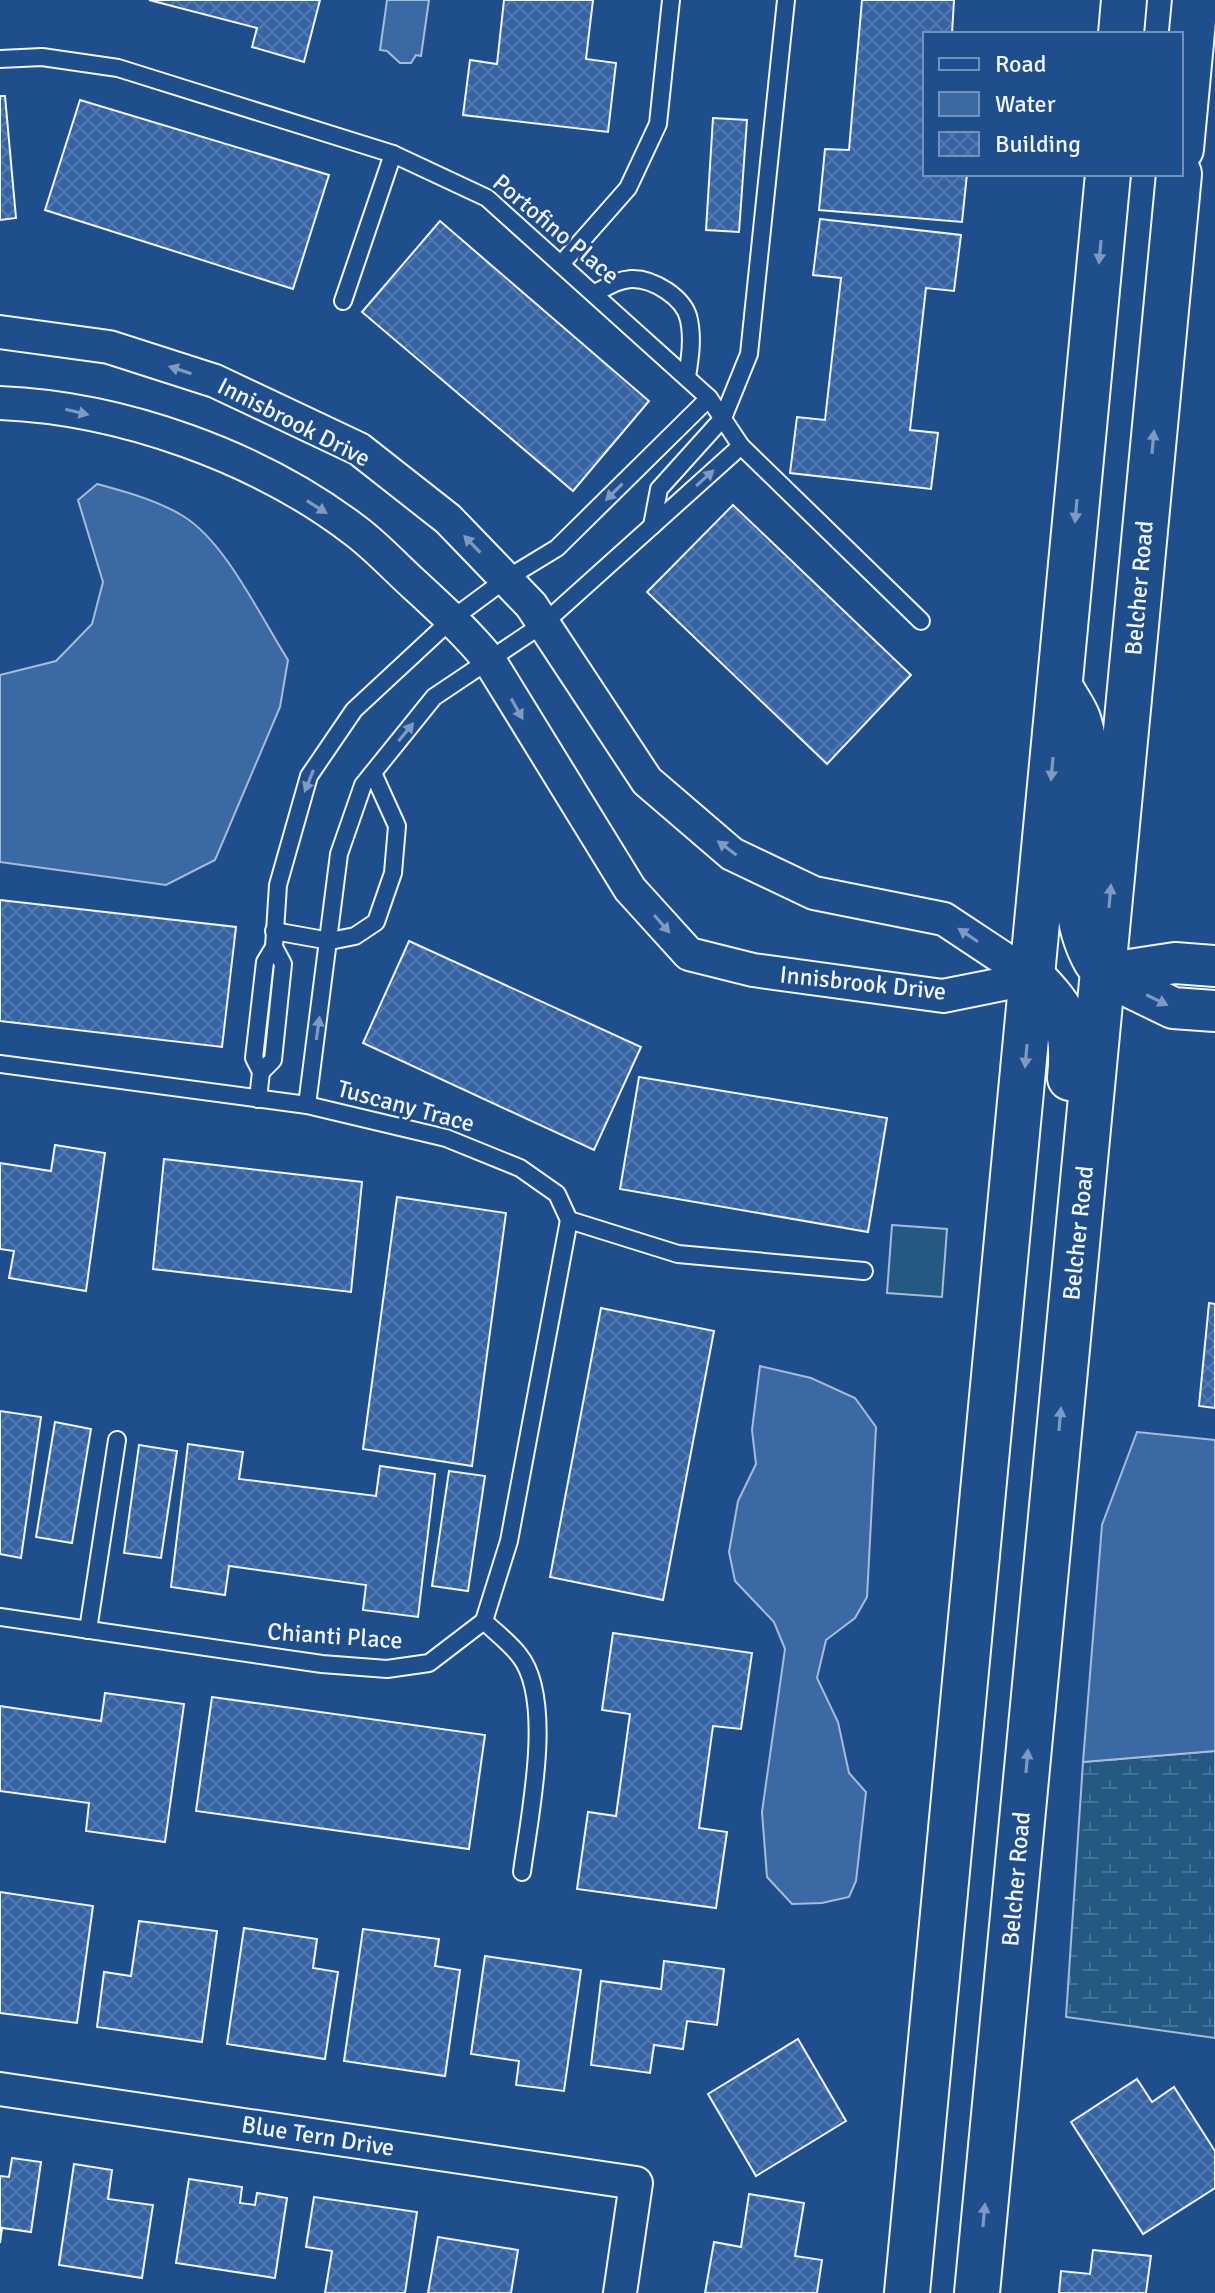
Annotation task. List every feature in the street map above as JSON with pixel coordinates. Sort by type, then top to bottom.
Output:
[{"type":"main road","points":[[1121,32],[1124,0]]},
{"type":"main road","points":[[1183,128],[1195,0]]},
{"type":"main road","points":[[907,2293],[1108,176]]},
{"type":"main road","name":"Belcher Road","points":[[977,2293],[1179,176]]},
{"type":"main road","points":[[1059,686],[1079,720],[1085,758],[1079,830],[1079,910],[1085,942],[1103,974]]},
{"type":"main road","points":[[1033,978],[1057,1003],[1068,1023],[1074,1045],[1060,1194],[1074,1266]]},
{"type":"street","name":"Innisbrook Drive","points":[[0,332],[109,347],[215,381],[359,449],[448,519],[506,579],[543,624],[647,781],[732,854],[814,893],[944,919],[1033,978]]},
{"type":"street","name":"Innisbrook Drive","points":[[0,403],[46,405],[165,432],[267,476],[357,532],[452,619],[489,660],[630,889],[689,954],[753,970],[943,996],[1033,978]]},
{"type":"street","points":[[1103,974],[1175,963],[1215,966]]},
{"type":"street","points":[[1103,974],[1173,1008],[1215,1011]]},
{"type":"street","name":"Blue Tern Drive","points":[[0,2089],[636,2183],[620,2293]]},
{"type":"lane","points":[[562,263],[628,188],[658,124],[671,0]]},
{"type":"lane","points":[[652,526],[659,489],[723,418],[749,354],[786,0]]},
{"type":"lane","name":"Portofino Place","points":[[0,59],[42,57],[118,68],[393,154],[487,198],[709,398],[741,446],[921,621]]},
{"type":"lane","points":[[343,301],[393,154]]},
{"type":"lane","points":[[595,293],[618,281],[634,279],[654,284],[678,300],[689,316],[692,341],[687,377]]},
{"type":"lane","points":[[258,1099],[261,1072],[254,1058],[265,962],[274,939],[278,885],[309,776],[354,710],[452,619],[506,579],[557,548],[709,398]]},
{"type":"lane","points":[[307,1105],[339,854],[363,785],[434,697],[543,624],[741,446]]},
{"type":"lane","points":[[639,468],[659,489]]},
{"type":"lane","points":[[274,939],[330,941],[355,936],[376,922],[393,873],[397,826],[373,773]]},
{"type":"lane","name":"Tuscany Trace","points":[[0,1064],[307,1105],[446,1138],[520,1168],[557,1194],[569,1220]]},
{"type":"lane","points":[[522,1872],[539,1740],[535,1696],[521,1657],[484,1621],[509,1541],[569,1220],[678,1254],[864,1271]]},
{"type":"lane","points":[[88,1630],[117,1440]]},
{"type":"lane","name":"Chianti Place","points":[[0,1617],[322,1664],[387,1669],[429,1663],[484,1621]]},
{"type":"green space","points":[[892,1225],[947,1229],[942,1297],[887,1293]]},
{"type":"green space","points":[[1215,1751],[1215,2038],[1066,2017],[1083,1762]]},
{"type":"water","points":[[387,0],[429,0],[421,56],[416,55],[411,63],[400,63],[387,51],[380,50]]},
{"type":"water","points":[[97,484],[163,505],[199,528],[228,562],[288,660],[280,707],[215,860],[166,885],[0,862],[0,675],[56,661],[92,624],[103,582],[78,500]]},
{"type":"water","points":[[760,1366],[811,1378],[855,1398],[876,1427],[867,1597],[855,1618],[826,1640],[817,1678],[838,1722],[849,1773],[866,1792],[856,1881],[849,1897],[822,1903],[792,1904],[767,1877],[762,1812],[785,1649],[774,1622],[735,1581],[729,1552],[738,1501],[756,1464],[752,1430]]},
{"type":"water","points":[[1137,1432],[1215,1440],[1215,1751],[1083,1762],[1102,1525]]},
{"type":"building","points":[[149,0],[320,0],[304,62],[252,47],[257,28]]},
{"type":"building","points":[[504,0],[593,0],[586,59],[616,63],[608,132],[463,115],[470,60],[497,64]]},
{"type":"building","points":[[862,0],[954,0],[952,32],[923,32],[923,176],[967,176],[962,222],[819,210],[825,149],[849,150]]},
{"type":"building","points":[[0,96],[5,96],[16,218],[0,220]]},
{"type":"building","points":[[80,100],[329,175],[293,289],[45,210]]},
{"type":"building","points":[[713,118],[747,120],[739,232],[706,230]]},
{"type":"building","points":[[820,219],[961,235],[954,291],[926,288],[910,430],[938,433],[931,489],[790,473],[797,417],[825,420],[841,278],[813,275]]},
{"type":"building","points":[[440,221],[649,401],[573,491],[362,312]]},
{"type":"building","points":[[733,505],[911,675],[827,764],[647,592]]},
{"type":"building","points":[[0,900],[236,927],[222,1047],[0,1021]]},
{"type":"building","points":[[409,941],[641,1047],[594,1150],[363,1043]]},
{"type":"building","points":[[639,1077],[887,1118],[868,1232],[620,1189]]},
{"type":"building","points":[[55,1145],[105,1153],[86,1291],[9,1278],[14,1251],[0,1249],[0,1163],[51,1171]]},
{"type":"building","points":[[164,1159],[362,1182],[351,1292],[153,1269]]},
{"type":"building","points":[[397,1197],[506,1213],[472,1466],[363,1449]]},
{"type":"building","points":[[1209,1303],[1215,1304],[1215,1408],[1199,1406]]},
{"type":"building","points":[[601,1308],[714,1331],[663,1600],[550,1577]]},
{"type":"building","points":[[0,1411],[41,1417],[21,1558],[0,1554]]},
{"type":"building","points":[[55,1422],[91,1429],[72,1543],[36,1537]]},
{"type":"building","points":[[188,1444],[243,1452],[239,1479],[376,1496],[380,1466],[435,1474],[418,1617],[363,1610],[366,1585],[229,1566],[225,1595],[171,1587]]},
{"type":"building","points":[[139,1445],[177,1451],[161,1558],[124,1553]]},
{"type":"building","points":[[449,1471],[485,1476],[468,1591],[432,1586]]},
{"type":"building","points":[[613,1633],[752,1653],[741,1729],[713,1726],[699,1828],[727,1832],[716,1908],[577,1889],[588,1812],[616,1816],[630,1714],[602,1710]]},
{"type":"building","points":[[105,1693],[184,1704],[165,1842],[86,1831],[89,1803],[0,1791],[0,1706],[101,1721]]},
{"type":"building","points":[[212,1697],[485,1735],[469,1849],[196,1811]]},
{"type":"building","points":[[0,1892],[93,1906],[77,2023],[0,2013]]},
{"type":"building","points":[[139,1921],[217,1931],[202,2042],[97,2027],[104,1972],[131,1976]]},
{"type":"building","points":[[244,1928],[317,1939],[313,1968],[338,1972],[325,2059],[227,2044]]},
{"type":"building","points":[[363,1929],[439,1939],[435,1966],[460,1970],[445,2076],[344,2061]]},
{"type":"building","points":[[485,1956],[581,1970],[564,2091],[516,2085],[519,2061],[471,2054]]},
{"type":"building","points":[[664,1961],[724,1969],[717,2025],[687,2021],[683,2049],[654,2045],[650,2073],[591,2065],[601,1981],[661,1989]]},
{"type":"building","points":[[798,2039],[846,2121],[756,2176],[708,2094]]},
{"type":"building","points":[[1137,2079],[1152,2102],[1174,2087],[1215,2151],[1215,2188],[1143,2234],[1071,2122]]},
{"type":"building","points":[[12,2158],[41,2162],[31,2232],[2,2228],[0,2243],[0,2176],[9,2177]]},
{"type":"building","points":[[74,2164],[112,2170],[108,2199],[153,2205],[142,2278],[59,2265]]},
{"type":"building","points":[[189,2179],[242,2187],[240,2203],[255,2205],[257,2193],[287,2198],[275,2278],[176,2263]]},
{"type":"building","points":[[749,2194],[804,2203],[795,2256],[822,2260],[817,2293],[705,2293],[714,2242],[741,2247]]},
{"type":"building","points":[[314,2197],[417,2212],[405,2293],[325,2293],[332,2251],[306,2247]]},
{"type":"building","points":[[438,2237],[518,2250],[511,2293],[428,2293]]},
{"type":"building","points":[[1093,2250],[1151,2256],[1146,2293],[1059,2293],[1061,2271],[1090,2274]]}]
